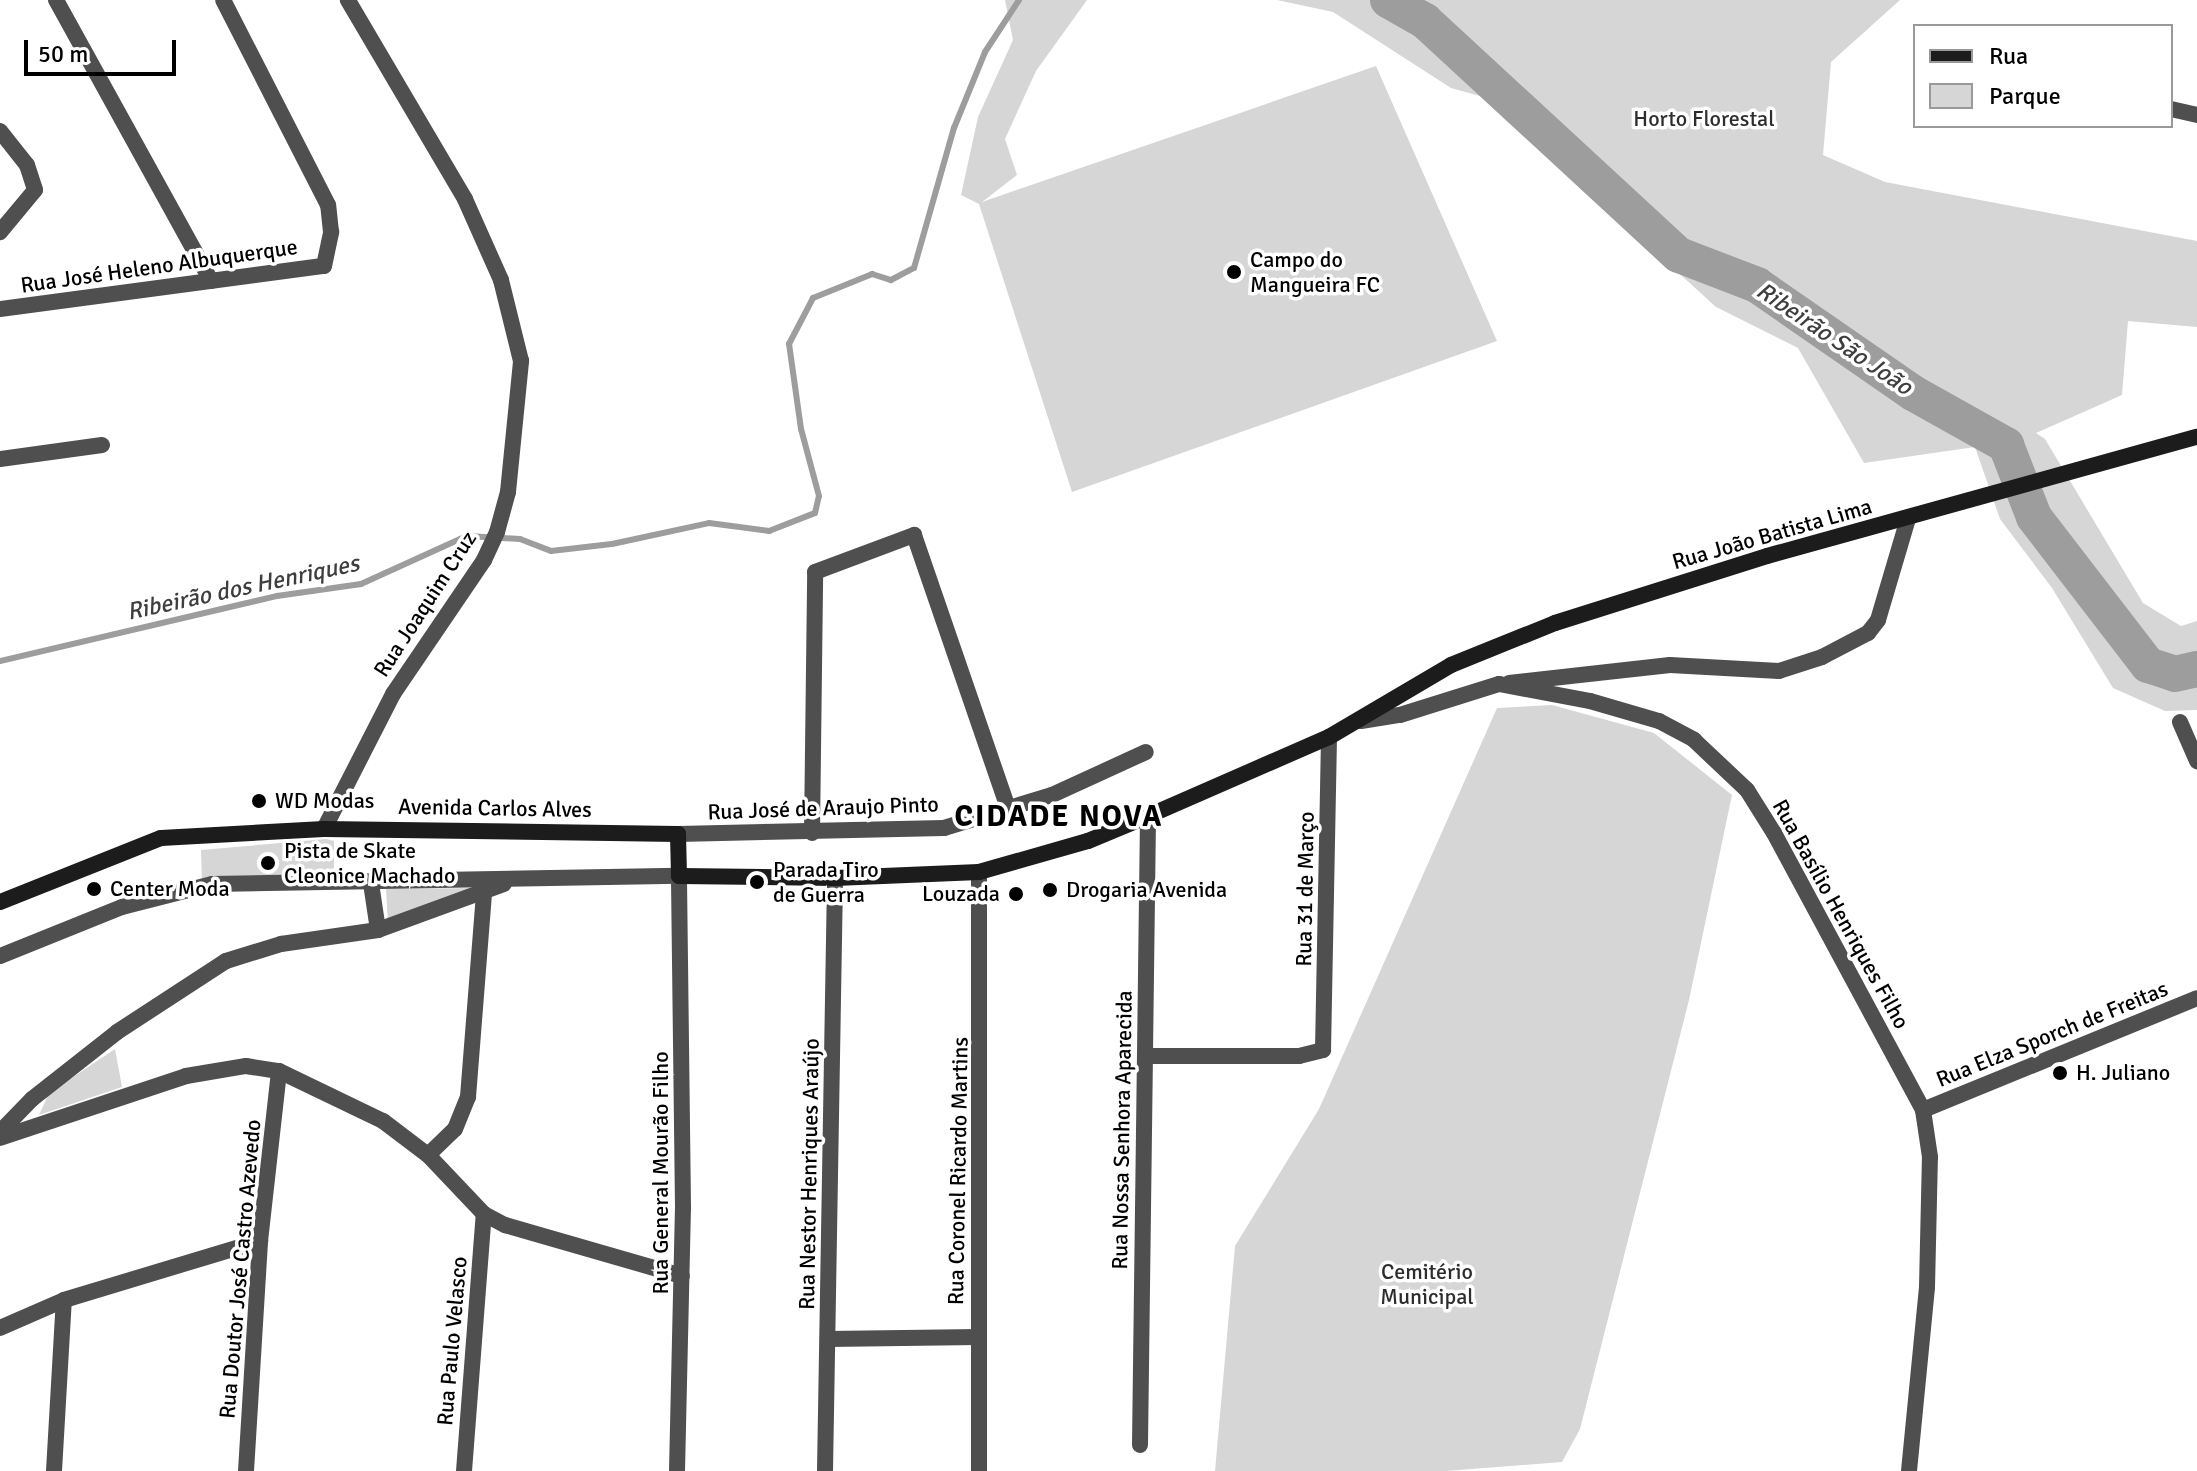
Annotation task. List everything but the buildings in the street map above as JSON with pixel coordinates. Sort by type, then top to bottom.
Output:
[{"type":"main road","name":"Rua João Batista Lima","points":[[1361,721],[1451,665],[1616,604],[2197,437]]},
{"type":"main road","points":[[678,834],[679,876],[835,878],[979,872],[1088,841],[1361,721]]},
{"type":"main road","name":"Avenida Carlos Alves","points":[[0,902],[161,838],[324,829],[678,834]]},
{"type":"street","points":[[56,0],[211,281]]},
{"type":"street","name":"Rua José Heleno Albuquerque","points":[[0,309],[324,266],[331,232],[328,205],[223,0]]},
{"type":"street","name":"Rua Joaquim Cruz","points":[[324,829],[393,694],[484,560],[501,518],[519,387],[515,322],[465,199],[348,0]]},
{"type":"street","points":[[2173,109],[2197,115]]},
{"type":"street","points":[[0,131],[14,146],[35,190],[0,232]]},
{"type":"street","points":[[0,459],[102,445]]},
{"type":"street","points":[[1499,684],[1670,665],[1779,671],[1822,657],[1868,633],[1878,620],[1908,519]]},
{"type":"street","points":[[812,833],[812,579],[819,566],[914,535],[1009,811]]},
{"type":"street","name":"Rua Basílio Henriques Filho","points":[[1361,721],[1400,715],[1499,684],[1548,691],[1659,721],[1694,740],[1724,764],[1774,833],[1923,1110],[1930,1157],[1927,1287],[1909,1471]]},
{"type":"street","points":[[2180,722],[2197,761]]},
{"type":"street","name":"Rua 31 de Março","points":[[1146,1056],[1299,1056],[1323,1050],[1327,1041],[1329,737]]},
{"type":"street","name":"Rua José de Araujo Pinto","points":[[678,834],[944,828],[1009,811],[1146,752]]},
{"type":"street","name":"Rua Nossa Senhora Aparecida","points":[[1140,1445],[1148,816]]},
{"type":"street","name":"Rua Coronel Ricardo Martins","points":[[979,872],[979,1471]]},
{"type":"street","points":[[0,956],[122,907],[212,884],[679,876]]},
{"type":"street","name":"Rua General Mourão Filho","points":[[677,1471],[682,1276],[679,876]]},
{"type":"street","name":"Rua Nestor Henriques Araújo","points":[[825,1471],[835,878]]},
{"type":"street","points":[[0,1132],[32,1099],[117,1032],[226,961],[281,944],[378,930],[514,880]]},
{"type":"street","points":[[371,883],[378,930]]},
{"type":"street","points":[[428,1155],[455,1129],[468,1097],[484,892]]},
{"type":"street","name":"Rua Elza Sporch de Freitas","points":[[1923,1110],[2197,998]]},
{"type":"street","points":[[0,1138],[186,1076],[246,1066],[279,1071],[383,1121],[428,1155],[484,1214],[505,1225],[682,1276]]},
{"type":"street","name":"Rua Doutor José Castro Azevedo","points":[[246,1471],[260,1241],[279,1071]]},
{"type":"street","name":"Rua Paulo Velasco","points":[[464,1471],[484,1214]]},
{"type":"street","points":[[0,1328],[64,1300],[260,1241]]},
{"type":"street","points":[[54,1471],[64,1300]]},
{"type":"street","points":[[828,1339],[978,1337]]},
{"type":"green space","name":"Campo do Mangueira FC","points":[[1005,0],[1087,0],[1036,71],[1005,139],[1017,175],[982,202],[1376,66],[1497,341],[1072,492],[979,204],[961,195],[978,117],[1013,40]]},
{"type":"green space","name":"Horto Florestal","points":[[1277,0],[1900,0],[1831,62],[1823,155],[1885,182],[2197,241],[2197,327],[2128,321],[2122,395],[2036,433],[2045,439],[2143,603],[2181,626],[2197,621],[2197,710],[2165,711],[2113,688],[2052,588],[2000,519],[1975,447],[1864,463],[1798,348],[1716,307],[1487,98],[1451,88],[1333,12]]},
{"type":"green space","name":"Cemitério Municipal","points":[[1552,705],[1654,733],[1732,795],[1689,1000],[1580,1429],[1562,1462],[1446,1471],[1215,1471],[1235,1246],[1319,1109],[1497,708]]},
{"type":"green space","name":"Pista de Skate Cleonice Machado","points":[[326,839],[334,841],[334,875],[202,883],[201,850]]},
{"type":"green space","points":[[476,888],[388,922],[386,889]]},
{"type":"green space","points":[[115,1049],[122,1087],[39,1115],[49,1093]]},
{"type":"waterway","name":"Ribeirão dos Henriques","points":[[0,661],[277,596],[361,584],[467,536],[520,539],[551,551],[612,544],[709,523],[769,531],[815,513],[819,496],[801,429],[789,344],[813,298],[872,274],[891,280],[914,268],[954,128],[985,52],[1019,0]]},
{"type":"waterway","name":"Ribeirão São João","points":[[1388,0],[1425,21],[1679,255],[1757,285],[1913,393],[2006,445],[2034,517],[2148,665],[2175,674],[2197,669]]},
{"type":"place","name":"Campo do Mangueira FC","points":[[1234,272]]},
{"type":"place","name":"WD Modas","points":[[259,801]]},
{"type":"place","name":"Pista de Skate Cleonice Machado","points":[[268,863]]},
{"type":"place","name":"Parada Tiro de Guerra","points":[[757,882]]},
{"type":"place","name":"Center Moda","points":[[94,889]]},
{"type":"place","name":"Drogaria Avenida","points":[[1050,890]]},
{"type":"place","name":"Louzada","points":[[1016,894]]},
{"type":"place","name":"H. Juliano","points":[[2060,1073]]},
{"type":"district","name":"CIDADE NOVA","points":[[1059,817]]}]
